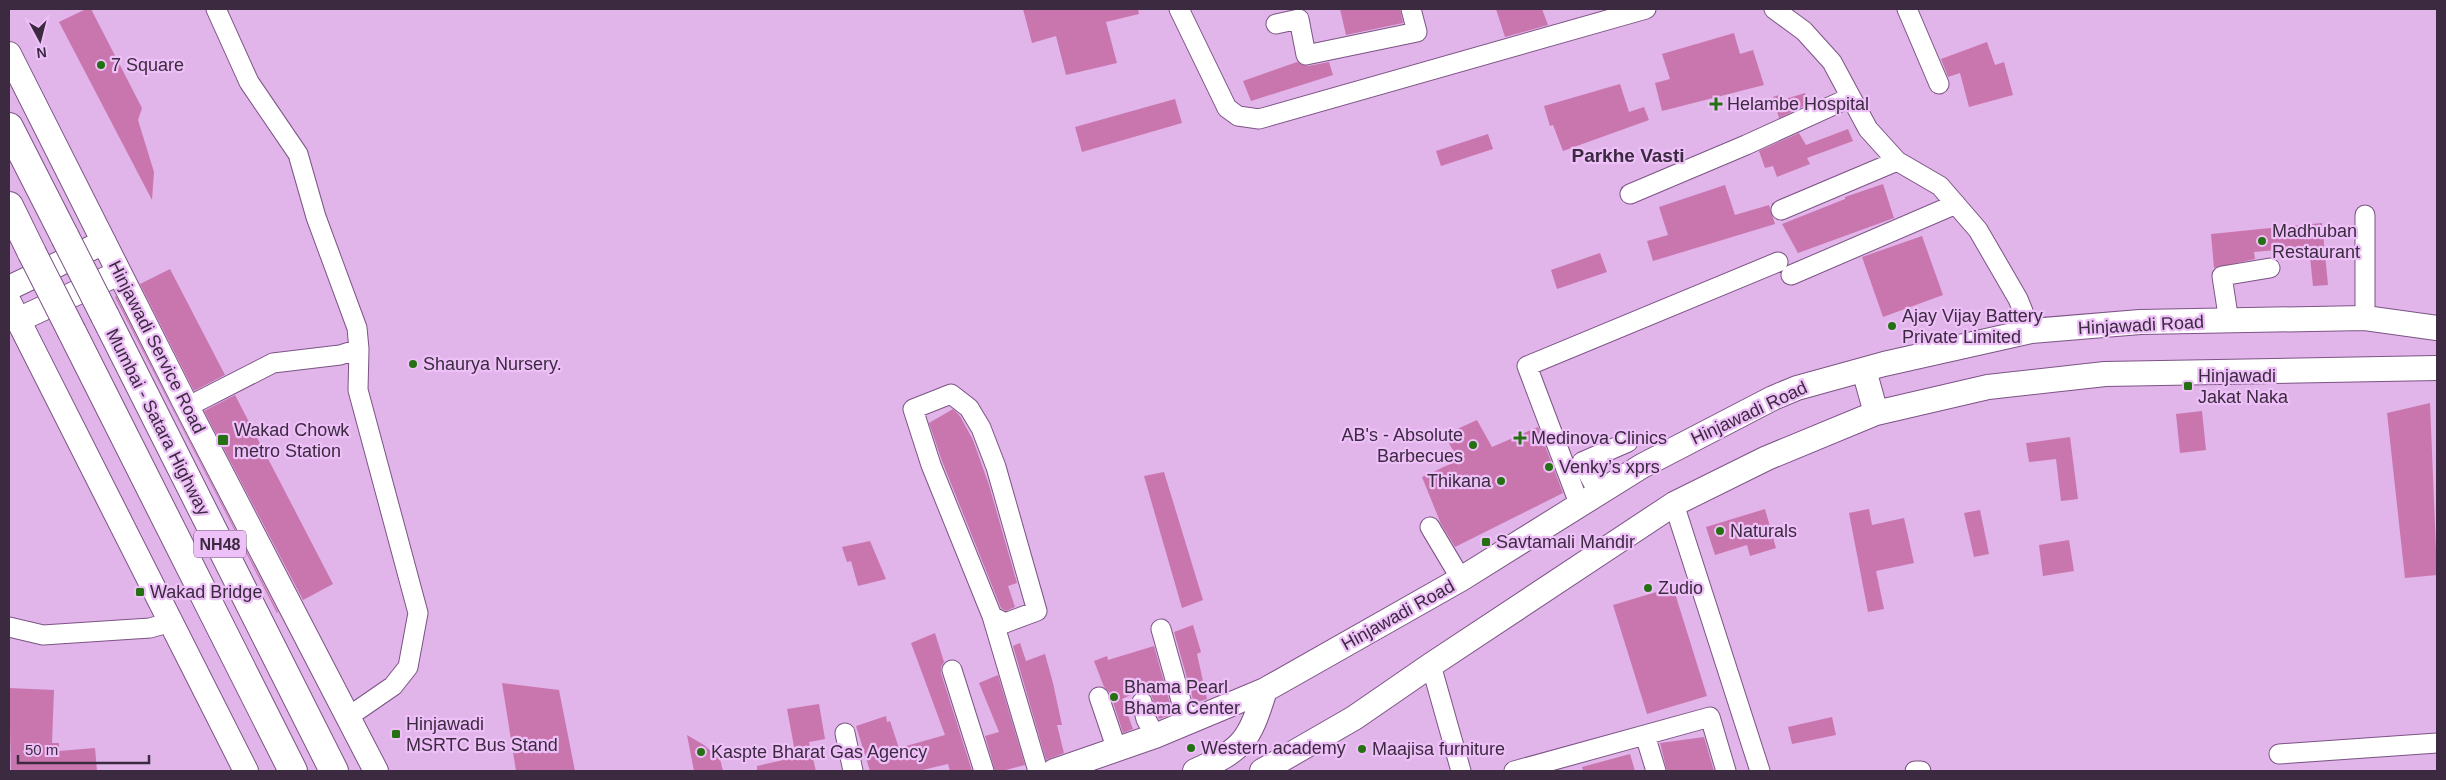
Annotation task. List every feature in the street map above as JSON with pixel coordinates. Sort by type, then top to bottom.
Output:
[{"type":"highway","name":"Mumbai - Satara Highway","points":[[9,126],[334,771]]},
{"type":"highway","name":"Mumbai - Satara Highway","points":[[9,206],[293,771]]},
{"type":"main road","name":"Hinjawadi Service Road","points":[[9,54],[187,407],[376,771]]},
{"type":"main road","points":[[9,288],[104,242]]},
{"type":"main road","points":[[119,273],[13,311],[246,771]]},
{"type":"main road","name":"Hinjawadi Road","points":[[1054,771],[1155,736],[1265,690],[1461,579],[1642,466],[1773,398],[1832,377],[2031,331],[2140,322],[2229,322],[2365,318],[2437,328]]},
{"type":"main road","points":[[1262,771],[1354,718],[1674,504],[1766,458],[1876,413],[1988,387],[2104,374],[2437,368]]},
{"type":"main road","points":[[1864,370],[1876,413]]},
{"type":"main road","points":[[1195,771],[1225,758],[1245,740],[1255,722],[1265,690]]},
{"type":"street","points":[[216,9],[249,82],[298,154],[316,216],[357,328],[359,349],[358,390],[418,613],[408,667],[393,686],[348,717]]},
{"type":"street","points":[[1179,9],[1227,108],[1238,116],[1259,119],[1646,9]]},
{"type":"street","points":[[1276,24],[1299,19],[1306,55],[1417,32],[1411,9]]},
{"type":"street","points":[[1774,9],[1804,31],[1832,62],[1849,98],[1868,129],[1897,161],[1940,186],[1978,230],[2018,299],[2031,331]]},
{"type":"street","points":[[1907,9],[1939,84]]},
{"type":"street","points":[[1630,194],[1746,145],[1849,98]]},
{"type":"street","points":[[1781,210],[1897,161]]},
{"type":"street","points":[[1590,500],[1527,366],[1956,204]]},
{"type":"street","points":[[2365,318],[2366,215]]},
{"type":"street","points":[[2229,322],[2222,276],[2270,268]]},
{"type":"street","points":[[187,407],[273,363],[340,355],[359,349]]},
{"type":"street","points":[[992,616],[1005,623],[1037,611],[996,467],[981,428],[969,408],[951,394],[913,409],[930,465],[992,616],[1038,771]]},
{"type":"street","points":[[1590,500],[1582,462],[1628,442]]},
{"type":"street","points":[[1674,504],[1760,771]]},
{"type":"street","points":[[1430,527],[1461,579]]},
{"type":"street","points":[[9,627],[43,635],[150,628],[171,622]]},
{"type":"street","points":[[1161,629],[1187,722]]},
{"type":"street","points":[[1431,665],[1461,771]]},
{"type":"street","points":[[952,670],[984,771]]},
{"type":"street","points":[[1100,697],[1117,750]]},
{"type":"street","points":[[1142,702],[1146,719],[1155,736]]},
{"type":"street","points":[[1514,771],[1710,717],[1726,771]]},
{"type":"street","points":[[845,733],[853,771]]},
{"type":"street","points":[[1645,735],[1656,771]]},
{"type":"street","points":[[2279,754],[2437,743]]},
{"type":"street","points":[[1915,771],[1922,771]]},
{"type":"building","name":"7 Square","points":[[86,9],[91,9],[142,108],[138,120],[154,172],[152,200],[59,22]]},
{"type":"building","points":[[1023,9],[1138,9],[1139,14],[1106,22],[1117,63],[1066,75],[1056,36],[1032,43]]},
{"type":"building","points":[[1340,9],[1400,9],[1403,23],[1346,35]]},
{"type":"building","points":[[1496,9],[1542,9],[1548,25],[1505,37]]},
{"type":"building","points":[[1734,33],[1740,54],[1753,50],[1764,85],[1662,111],[1655,83],[1670,79],[1662,54]]},
{"type":"building","points":[[1987,42],[1995,65],[2004,62],[2013,95],[1969,107],[1960,73],[1948,77],[1941,59]]},
{"type":"building","points":[[1297,62],[1308,66],[1329,62],[1333,75],[1251,101],[1243,81]]},
{"type":"building","points":[[1620,84],[1629,112],[1644,107],[1649,120],[1563,151],[1553,125],[1550,126],[1544,106]]},
{"type":"building","points":[[1805,93],[1808,104],[1779,118],[1773,97],[1779,95],[1782,100]]},
{"type":"building","points":[[1175,99],[1182,123],[1082,152],[1075,127]]},
{"type":"building","points":[[1848,129],[1853,141],[1807,158],[1810,164],[1777,177],[1773,166],[1765,168],[1759,151],[1799,133],[1806,145]]},
{"type":"building","points":[[1488,134],[1493,149],[1441,166],[1436,151]]},
{"type":"building","points":[[1883,184],[1894,218],[1798,253],[1782,224],[1845,199],[1845,197]]},
{"type":"building","points":[[1725,185],[1735,215],[1769,205],[1775,224],[1653,261],[1647,241],[1668,235],[1659,207]]},
{"type":"building","points":[[2322,223],[2328,285],[2313,286],[2309,247],[2254,252],[2255,259],[2214,268],[2211,234]]},
{"type":"building","points":[[1922,236],[1943,295],[1883,317],[1862,257]]},
{"type":"building","points":[[1600,253],[1607,272],[1557,289],[1551,270]]},
{"type":"building","points":[[170,269],[225,375],[194,391],[140,284]]},
{"type":"building","points":[[115,297],[278,612],[277,613]]},
{"type":"building","points":[[235,395],[333,584],[303,600],[204,411]]},
{"type":"building","points":[[2430,403],[2437,575],[2405,578],[2387,413]]},
{"type":"building","points":[[953,409],[960,416],[973,440],[989,485],[1017,583],[1008,586],[1015,607],[1006,611],[1001,608],[942,461],[929,423]]},
{"type":"building","points":[[2202,411],[2206,450],[2180,453],[2176,414]]},
{"type":"building","points":[[1477,420],[1492,447],[1538,427],[1563,493],[1455,547],[1441,524],[1422,477],[1459,460],[1444,435]]},
{"type":"building","points":[[2070,437],[2078,499],[2061,501],[2056,459],[2029,462],[2026,443]]},
{"type":"building","points":[[1164,472],[1203,600],[1182,608],[1144,476]]},
{"type":"building","points":[[1765,509],[1776,548],[1750,556],[1747,545],[1715,555],[1706,527]]},
{"type":"building","points":[[1869,509],[1872,525],[1904,518],[1914,563],[1876,571],[1884,609],[1868,612],[1849,513]]},
{"type":"building","points":[[1980,510],[1989,554],[1974,557],[1964,513]]},
{"type":"building","points":[[2069,540],[2074,571],[2043,576],[2039,545]]},
{"type":"building","points":[[870,541],[886,579],[858,586],[851,561],[847,562],[842,547]]},
{"type":"building","points":[[1673,587],[1707,696],[1647,714],[1613,605]]},
{"type":"building","points":[[1193,625],[1201,652],[1197,654],[1207,699],[1194,703],[1174,632]]},
{"type":"building","points":[[935,633],[944,662],[941,667],[941,673],[972,771],[950,771],[948,764],[918,771],[870,771],[856,726],[886,716],[887,722],[890,721],[899,748],[945,735],[911,643]]},
{"type":"building","points":[[1020,643],[1026,661],[1045,654],[1053,683],[1062,725],[1057,725],[1064,753],[1046,760],[1013,646]]},
{"type":"building","points":[[1154,646],[1173,714],[1159,719],[1150,691],[1139,691],[1122,699],[1133,729],[1123,733],[1110,693],[1104,687],[1094,661],[1107,656],[1108,660]]},
{"type":"building","points":[[998,675],[1025,765],[1002,771],[995,771],[985,736],[999,732],[979,683]]},
{"type":"building","points":[[502,683],[559,690],[575,771],[516,771]]},
{"type":"building","points":[[9,688],[54,690],[52,743],[59,743],[59,751],[95,748],[97,771],[11,771]]},
{"type":"building","points":[[819,704],[825,739],[809,742],[816,771],[757,771],[757,766],[796,757],[787,709]]},
{"type":"building","points":[[1832,717],[1836,735],[1792,744],[1788,727]]},
{"type":"building","name":"Kaspte Bharat Gas Agency","points":[[687,735],[704,745],[720,759],[723,771],[694,771]]},
{"type":"building","points":[[1704,737],[1714,771],[1667,771],[1660,743]]},
{"type":"building","points":[[1630,754],[1635,771],[1583,771],[1582,767]]},
{"type":"place","name":"7 Square","points":[[101,65]]},
{"type":"place","name":"Helambe Hospital","points":[[1716,104]]},
{"type":"place","name":"Madhuban Restaurant","points":[[2262,241]]},
{"type":"place","name":"Ajay Vijay Battery Private Limited","points":[[1892,326]]},
{"type":"place","name":"Shaurya Nursery.","points":[[413,364]]},
{"type":"place","name":"Hinjawadi Jakat Naka","points":[[2188,386]]},
{"type":"place","name":"Medinova Clinics","points":[[1520,438]]},
{"type":"place","name":"Wakad Chowk metro Station","points":[[223,440]]},
{"type":"place","name":"AB's - Absolute Barbecues","points":[[1473,445]]},
{"type":"place","name":"Venky’s xprs","points":[[1549,467]]},
{"type":"place","name":"Thikana","points":[[1501,481]]},
{"type":"place","name":"Naturals","points":[[1720,531]]},
{"type":"place","name":"Savtamali Mandir","points":[[1486,542]]},
{"type":"place","name":"Zudio","points":[[1648,588]]},
{"type":"place","name":"Wakad Bridge","points":[[140,592]]},
{"type":"place","name":"Bhama Pearl Bhama Center","points":[[1114,697]]},
{"type":"place","name":"Hinjawadi MSRTC Bus Stand","points":[[396,734]]},
{"type":"place","name":"Western academy","points":[[1191,748]]},
{"type":"place","name":"Maajisa furniture","points":[[1362,749]]},
{"type":"place","name":"Kaspte Bharat Gas Agency","points":[[701,752]]},
{"type":"district","name":"Parkhe Vasti","points":[[1628,155]]}]
